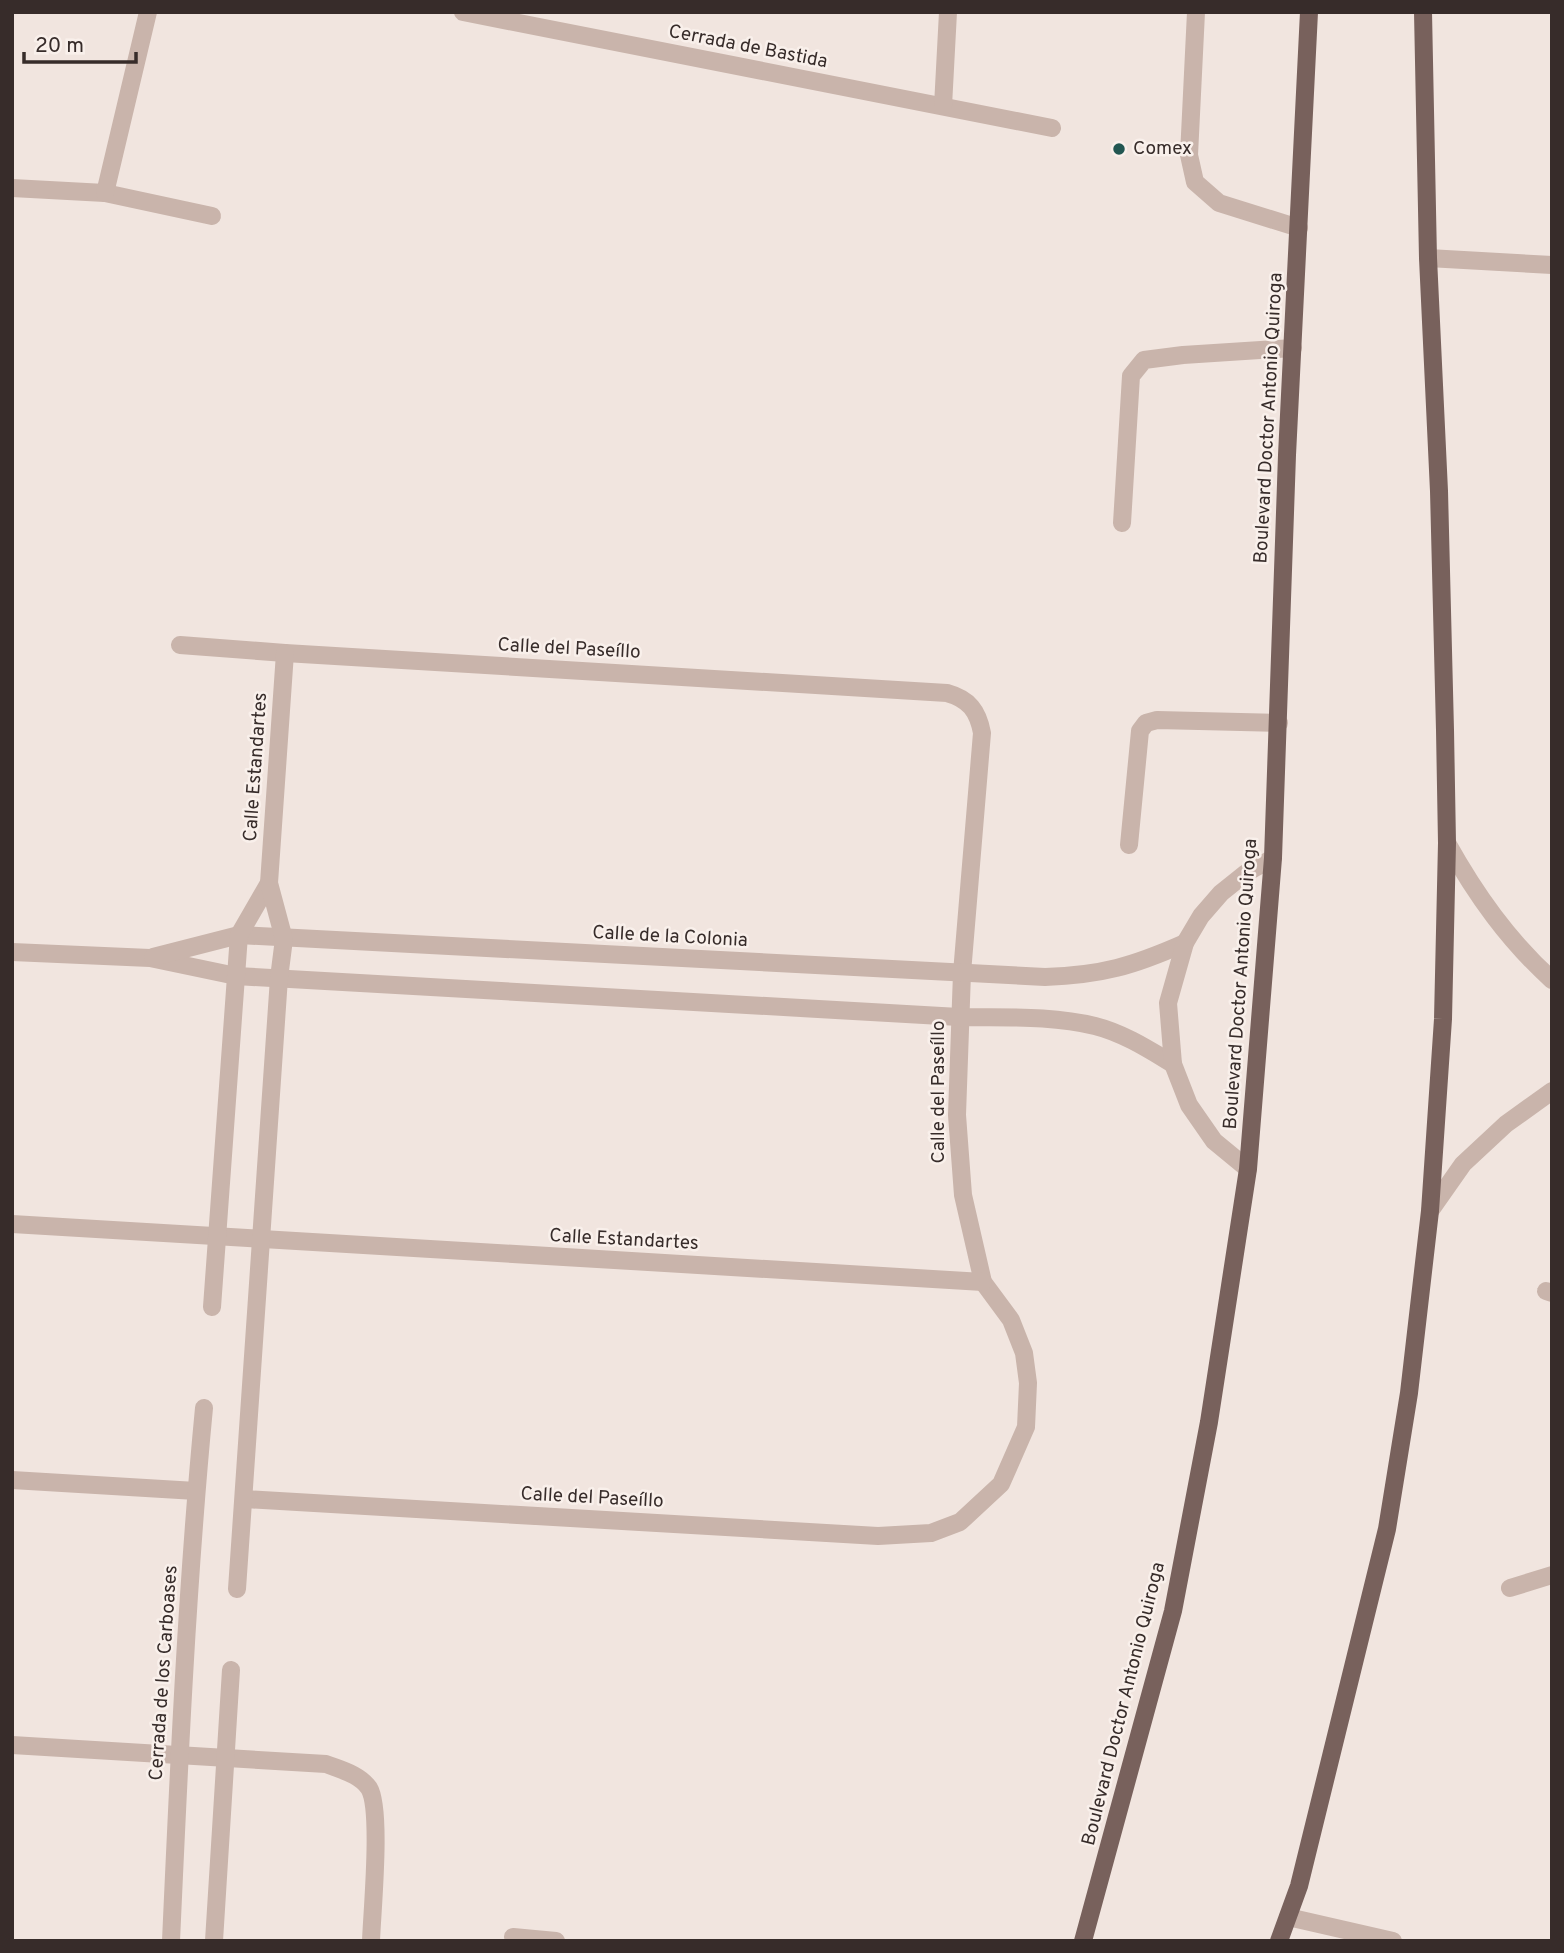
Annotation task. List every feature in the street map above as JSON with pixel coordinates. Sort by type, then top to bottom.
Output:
[{"type":"main road","name":"Boulevard Doctor Antonio Quiroga","points":[[1083,1941],[1173,1611],[1209,1422],[1248,1169],[1273,858],[1286,468],[1309,12]]},
{"type":"main road","points":[[1279,1941],[1309,1846],[1387,1529],[1409,1393],[1430,1211],[1443,1019],[1447,844],[1439,491],[1428,258],[1423,12]]},
{"type":"street","points":[[105,193],[148,12]]},
{"type":"street","name":"Cerrada de Bastida","points":[[463,12],[1052,128]]},
{"type":"street","points":[[943,106],[948,12]]},
{"type":"street","points":[[1196,12],[1189,155],[1195,182],[1219,203],[1298,228]]},
{"type":"street","points":[[12,187],[105,193],[212,216]]},
{"type":"street","points":[[1428,258],[1552,265]]},
{"type":"street","points":[[1122,523],[1131,376],[1144,360],[1293,348]]},
{"type":"street","name":"Calle del Paseíllo","points":[[180,645],[926,692],[961,697],[973,706],[982,733],[959,1017],[957,1115],[963,1195],[983,1282],[1011,1321],[1024,1353],[1028,1383],[1026,1427],[1002,1484],[960,1522],[931,1533],[878,1536],[245,1499]]},
{"type":"street","name":"Calle Estandartes","points":[[237,1589],[279,978],[284,939],[269,883],[285,653]]},
{"type":"street","points":[[1129,845],[1140,731],[1146,723],[1157,720],[1279,723]]},
{"type":"street","points":[[1447,844],[1470,885],[1497,923],[1552,980]]},
{"type":"street","points":[[1248,1169],[1214,1141],[1189,1105],[1173,1064],[1168,1003],[1185,943],[1201,916],[1221,893],[1246,873],[1273,858]]},
{"type":"street","name":"Calle Estandartes","points":[[212,1307],[239,935],[269,883]]},
{"type":"street","name":"Calle de la Colonia","points":[[150,958],[239,935],[1045,977],[1081,976],[1117,970],[1185,943]]},
{"type":"street","name":"Calle de la Colonia","points":[[12,952],[150,958],[236,976],[959,1017],[1042,1019],[1097,1026],[1122,1035],[1173,1064]]},
{"type":"street","points":[[1430,1211],[1463,1164],[1506,1124],[1552,1091]]},
{"type":"street","name":"Calle Estandartes","points":[[12,1224],[983,1282]]},
{"type":"street","name":"Cerrada de los Carboases","points":[[171,1941],[196,1491],[204,1408]]},
{"type":"street","points":[[12,1480],[196,1491]]},
{"type":"street","points":[[1510,1588],[1552,1575]]},
{"type":"street","points":[[214,1941],[231,1670]]},
{"type":"street","points":[[12,1745],[326,1765],[354,1775],[369,1789],[375,1812],[371,1941]]},
{"type":"street","points":[[1288,1917],[1384,1940]]},
{"type":"street","points":[[513,1937],[556,1941]]},
{"type":"place","name":"Comex","points":[[1119,149]]}]
